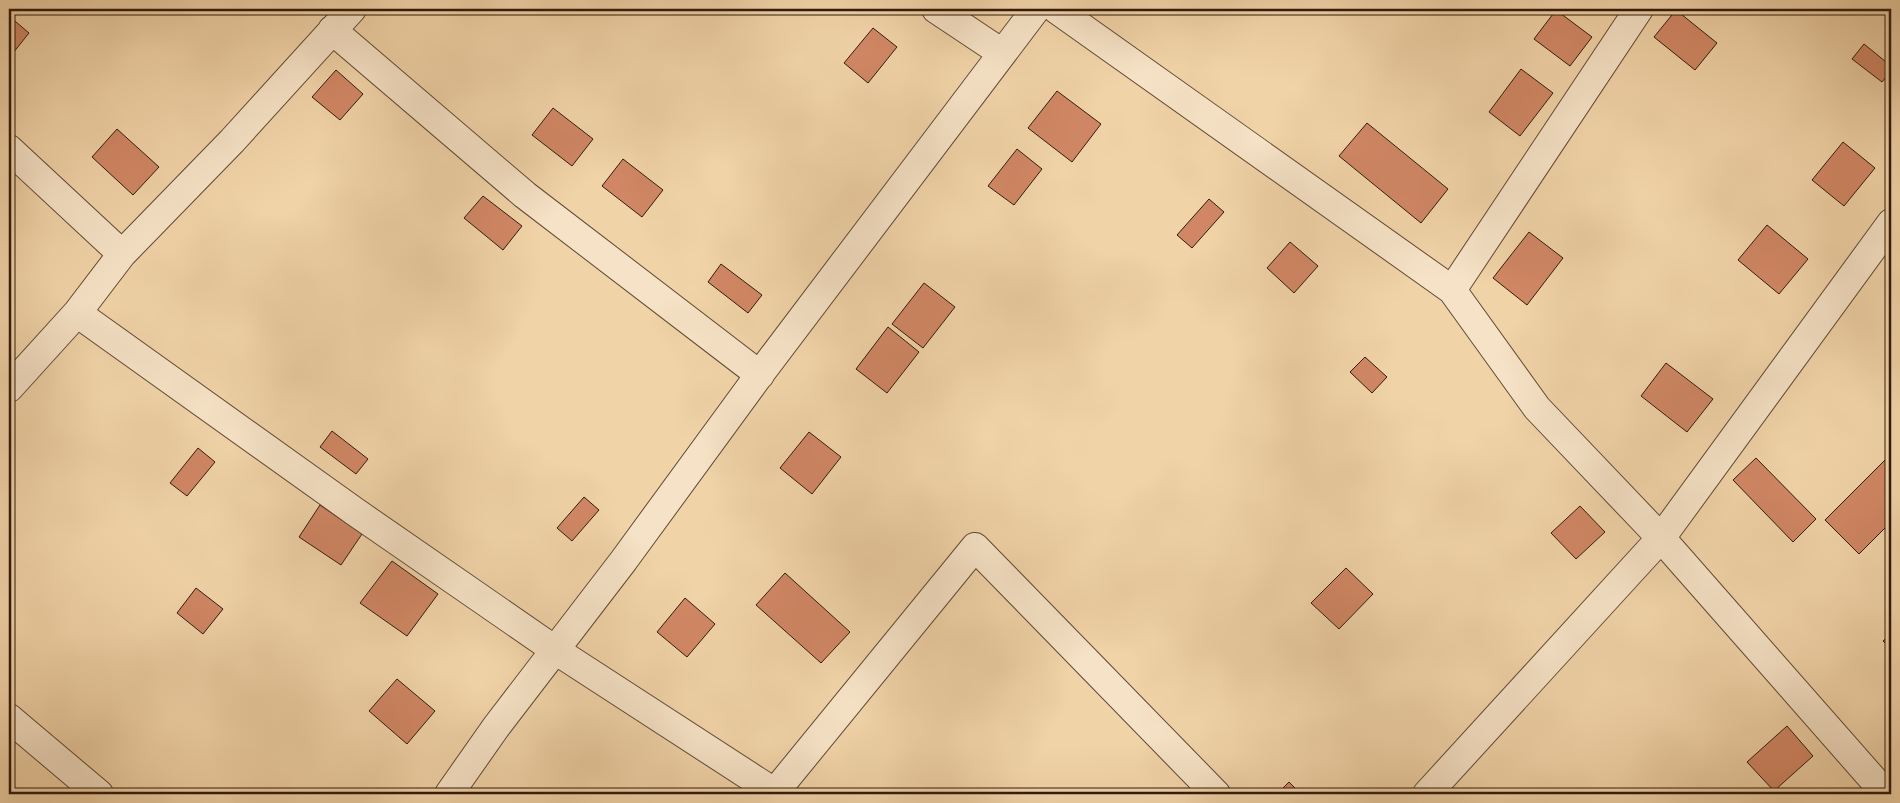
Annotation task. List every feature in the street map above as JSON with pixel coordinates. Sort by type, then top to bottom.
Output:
[{"type":"street","points":[[9,388],[77,313],[122,254],[232,141],[352,9]]},
{"type":"street","points":[[936,9],[1002,54]]},
{"type":"street","points":[[449,794],[496,727],[624,560],[760,375],[1036,9]]},
{"type":"street","points":[[1056,9],[1452,290],[1537,408],[1661,538],[1886,794]]},
{"type":"street","points":[[1452,290],[1639,9]]},
{"type":"street","points":[[332,30],[525,195],[760,375]]},
{"type":"street","points":[[9,149],[122,254]]},
{"type":"street","points":[[1427,794],[1661,538],[1891,223]]},
{"type":"street","points":[[77,313],[354,511],[555,650],[776,793],[975,547],[1216,794]]},
{"type":"street","points":[[9,718],[99,794]]},
{"type":"building","points":[[1556,10],[1592,37],[1570,66],[1534,39]]},
{"type":"building","points":[[1676,10],[1717,43],[1695,70],[1654,37]]},
{"type":"building","points":[[9,16],[29,33],[9,58]]},
{"type":"building","points":[[873,28],[897,47],[868,83],[844,63]]},
{"type":"building","points":[[1864,44],[1891,66],[1891,71],[1882,82],[1852,59]]},
{"type":"building","points":[[1521,69],[1553,93],[1520,136],[1489,112]]},
{"type":"building","points":[[336,70],[363,94],[340,120],[312,97]]},
{"type":"building","points":[[1057,91],[1101,124],[1072,162],[1028,128]]},
{"type":"building","points":[[553,108],[593,139],[572,166],[532,135]]},
{"type":"building","points":[[1367,123],[1448,189],[1421,223],[1339,156]]},
{"type":"building","points":[[117,129],[159,167],[133,195],[92,157]]},
{"type":"building","points":[[1843,142],[1875,168],[1844,206],[1812,180]]},
{"type":"building","points":[[1017,149],[1042,169],[1014,205],[988,186]]},
{"type":"building","points":[[623,159],[663,190],[642,217],[602,186]]},
{"type":"building","points":[[483,196],[522,226],[503,250],[464,218]]},
{"type":"building","points":[[1209,199],[1224,212],[1192,248],[1177,235]]},
{"type":"building","points":[[1767,225],[1808,259],[1779,294],[1738,260]]},
{"type":"building","points":[[1529,232],[1563,258],[1527,305],[1493,278]]},
{"type":"building","points":[[1290,242],[1318,266],[1294,293],[1267,268]]},
{"type":"building","points":[[721,264],[762,295],[748,313],[708,282]]},
{"type":"building","points":[[924,283],[955,307],[923,348],[892,324]]},
{"type":"building","points":[[888,327],[919,352],[887,393],[856,369]]},
{"type":"building","points":[[1365,357],[1387,377],[1372,393],[1350,372]]},
{"type":"building","points":[[1666,363],[1713,399],[1687,432],[1641,396]]},
{"type":"building","points":[[332,431],[368,459],[356,474],[320,447]]},
{"type":"building","points":[[809,432],[841,457],[812,494],[780,468]]},
{"type":"building","points":[[198,448],[215,462],[187,496],[170,483]]},
{"type":"building","points":[[1891,454],[1891,522],[1859,554],[1825,520]]},
{"type":"building","points":[[1756,458],[1816,519],[1793,542],[1733,480]]},
{"type":"building","points":[[584,497],[599,510],[572,541],[557,528]]},
{"type":"building","points":[[320,505],[362,534],[341,565],[299,537]]},
{"type":"building","points":[[1580,506],[1605,532],[1576,559],[1551,533]]},
{"type":"building","points":[[392,561],[438,594],[407,636],[360,603]]},
{"type":"building","points":[[1346,568],[1373,594],[1339,629],[1311,603]]},
{"type":"building","points":[[785,573],[850,632],[821,663],[756,605]]},
{"type":"building","points":[[196,588],[223,609],[203,634],[177,613]]},
{"type":"building","points":[[685,598],[715,624],[687,657],[657,632]]},
{"type":"building","points":[[1891,634],[1891,649],[1883,641]]},
{"type":"building","points":[[397,679],[435,711],[407,744],[369,711]]},
{"type":"building","points":[[1787,726],[1813,756],[1774,791],[1747,762]]},
{"type":"building","points":[[1289,782],[1301,794],[1277,794]]}]
